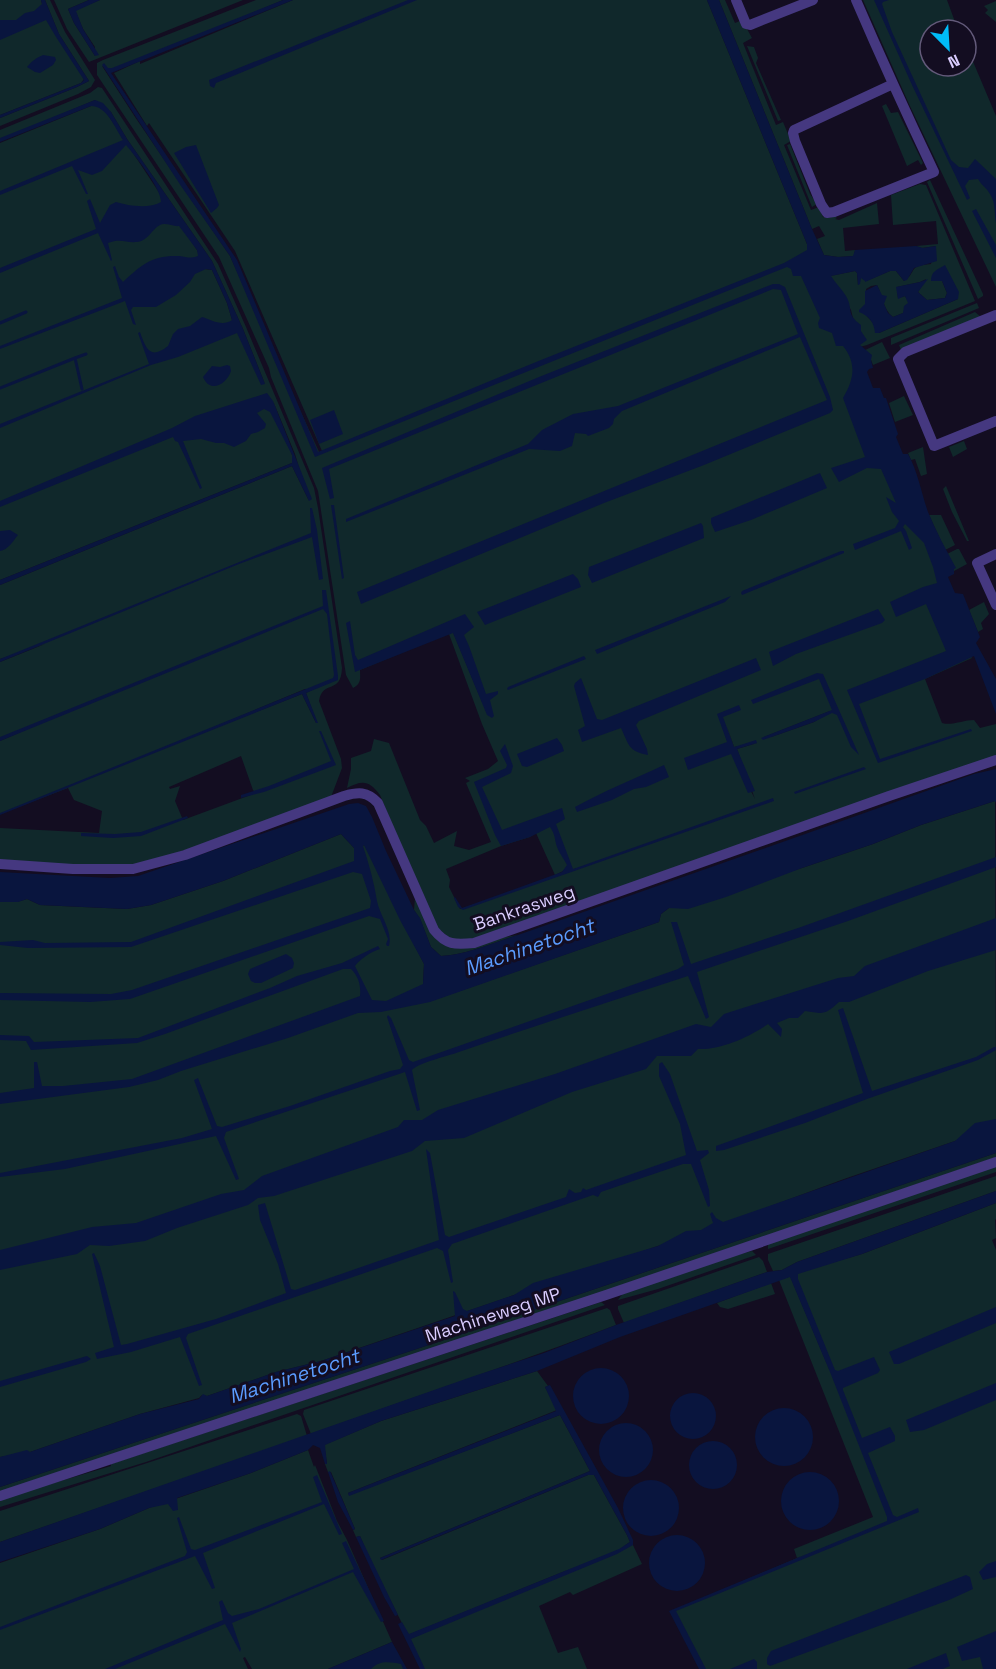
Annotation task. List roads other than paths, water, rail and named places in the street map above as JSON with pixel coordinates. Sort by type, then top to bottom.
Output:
[{"type":"street","points":[[736,0],[746,24],[750,25],[813,0]]},
{"type":"street","points":[[856,0],[934,172],[827,213],[821,204],[795,141],[794,130],[893,84]]},
{"type":"street","points":[[996,315],[905,352],[898,359],[934,446],[996,421]]},
{"type":"street","points":[[996,554],[977,563],[996,605]]},
{"type":"street","name":"Bankrasweg","points":[[0,864],[133,869],[185,855],[355,792],[364,793],[378,803],[434,930],[443,941],[453,944],[474,943],[996,760]]},
{"type":"street","name":"Machineweg MP","points":[[0,1496],[606,1295],[996,1162]]},
{"type":"water","points":[[41,0],[45,0],[59,34],[89,81],[0,118],[0,115],[84,80],[46,20],[0,40],[0,20],[16,20],[25,13],[34,11],[42,4]]},
{"type":"water","points":[[89,0],[100,0],[76,11],[83,29],[99,55],[95,56],[68,9]]},
{"type":"water","points":[[283,0],[293,0],[111,73],[237,260],[318,452],[784,263],[807,250],[807,244],[707,0],[719,0],[824,255],[853,256],[855,250],[936,246],[937,261],[914,268],[904,281],[896,271],[890,271],[865,282],[861,278],[858,285],[855,271],[831,276],[846,296],[851,314],[861,325],[861,331],[867,340],[860,345],[872,355],[873,368],[867,372],[873,388],[880,388],[886,398],[903,454],[908,454],[928,512],[956,568],[954,574],[948,577],[955,593],[963,594],[980,637],[976,643],[996,679],[996,714],[974,656],[925,679],[859,704],[880,759],[971,729],[972,731],[878,763],[847,690],[946,651],[926,604],[896,617],[890,602],[937,583],[924,543],[905,524],[903,527],[912,548],[909,550],[901,531],[855,550],[853,544],[895,528],[899,521],[892,512],[886,497],[896,503],[881,469],[867,468],[839,482],[831,468],[865,457],[843,398],[852,378],[852,365],[843,346],[836,346],[832,333],[819,328],[820,318],[801,276],[793,276],[791,269],[787,267],[315,457],[230,256],[102,65],[104,63],[108,68],[112,68]]},
{"type":"water","points":[[408,0],[417,0],[216,83],[214,88],[210,86],[209,80]]},
{"type":"water","points":[[874,0],[889,0],[882,4],[892,32],[951,160],[959,167],[968,168],[975,159],[996,179],[996,223],[992,197],[978,179],[969,180],[965,186],[970,198],[967,200]]},
{"type":"water","points":[[43,55],[55,57],[53,65],[40,73],[27,67],[34,60]]},
{"type":"water","points":[[95,100],[103,103],[111,112],[127,139],[212,261],[265,384],[261,385],[237,333],[178,357],[151,365],[0,428],[0,424],[149,364],[138,333],[140,332],[147,348],[157,352],[168,346],[178,329],[190,326],[202,317],[221,323],[232,320],[212,270],[206,269],[195,274],[176,295],[156,307],[133,307],[131,310],[136,325],[133,324],[125,301],[0,349],[0,346],[122,298],[113,267],[115,266],[123,282],[154,259],[170,256],[190,258],[198,256],[197,250],[179,226],[162,224],[141,241],[108,243],[111,261],[98,233],[0,273],[0,268],[96,229],[87,201],[90,199],[100,223],[110,205],[116,202],[145,206],[161,202],[153,181],[126,145],[102,171],[92,175],[78,170],[88,194],[72,166],[0,195],[0,191],[123,140],[106,114],[97,107],[91,106],[0,142],[0,138]]},
{"type":"water","points":[[196,145],[219,205],[211,213],[174,153]]},
{"type":"water","points":[[976,209],[996,245],[996,258],[972,211]]},
{"type":"water","points":[[945,265],[959,292],[958,299],[879,333],[875,333],[866,315],[859,312],[865,304],[865,291],[877,285],[882,295],[887,296],[884,304],[888,313],[893,317],[903,313],[904,306],[908,303],[905,296],[898,299],[896,287],[928,279],[918,292],[927,300],[945,298],[947,293],[942,281],[931,281],[931,278],[933,273]]},
{"type":"water","points":[[773,284],[785,287],[830,397],[833,410],[830,413],[604,503],[361,604],[357,592],[827,400],[800,337],[622,411],[609,428],[588,436],[575,433],[572,446],[560,451],[529,449],[346,522],[346,519],[528,444],[542,430],[573,414],[618,406],[798,334],[781,290],[773,289],[329,469],[334,498],[330,499],[322,468],[539,377]]},
{"type":"water","points":[[212,366],[230,366],[231,371],[226,380],[214,386],[206,382],[203,377]]},
{"type":"water","points":[[267,393],[273,401],[312,499],[309,501],[292,466],[0,585],[0,580],[292,463],[292,455],[270,412],[264,409],[257,413],[266,424],[265,428],[251,434],[246,441],[234,447],[201,439],[183,441],[202,488],[200,489],[178,442],[173,437],[0,507],[0,501],[172,428],[195,416]]},
{"type":"water","points":[[334,410],[343,434],[319,444],[310,420]]},
{"type":"water","points":[[820,473],[827,488],[751,520],[715,532],[711,518]]},
{"type":"water","points":[[331,505],[334,505],[344,578],[342,579]]},
{"type":"water","points":[[310,508],[312,508],[317,530],[323,579],[319,580],[312,537],[239,564],[0,662],[0,659],[311,533]]},
{"type":"water","points":[[701,523],[704,538],[592,583],[588,575],[589,567]]},
{"type":"water","points":[[10,530],[18,535],[8,547],[0,551],[0,531]]},
{"type":"water","points":[[841,551],[844,553],[742,595],[741,593],[742,591]]},
{"type":"water","points":[[573,574],[581,587],[485,625],[477,612]]},
{"type":"water","points":[[322,590],[326,590],[338,680],[306,693],[318,723],[302,694],[0,815],[0,813],[333,678],[327,614],[323,609],[0,741],[0,737],[323,606]]},
{"type":"water","points":[[731,596],[725,602],[597,654],[595,650]]},
{"type":"water","points":[[878,609],[885,620],[882,623],[796,654],[773,666],[769,652]]},
{"type":"water","points":[[465,614],[474,627],[464,635],[486,694],[498,691],[498,694],[490,700],[494,716],[492,718],[487,715],[453,633],[355,672],[346,623],[350,621],[355,655],[358,660]]},
{"type":"water","points":[[584,656],[586,659],[507,689],[508,687]]},
{"type":"water","points":[[756,658],[761,670],[639,721],[636,725],[648,755],[633,749],[621,728],[582,742],[578,730],[585,726],[574,686],[581,678],[597,719],[602,720]]},
{"type":"water","points":[[817,673],[823,674],[859,755],[851,747],[837,715],[832,713],[814,722],[763,740],[761,738],[832,710],[819,679],[753,704],[751,700]]},
{"type":"water","points":[[739,705],[741,710],[723,717],[734,747],[756,740],[757,743],[737,749],[755,791],[748,793],[731,754],[688,770],[684,758],[727,742],[717,714]]},
{"type":"water","points":[[319,731],[336,765],[264,792],[241,798],[241,795],[331,761]]},
{"type":"water","points":[[557,738],[564,751],[527,767],[522,766],[517,754]]},
{"type":"water","points":[[505,744],[513,766],[511,773],[482,787],[502,830],[562,808],[565,819],[556,824],[573,869],[773,798],[774,801],[463,910],[458,907],[455,897],[462,908],[562,872],[567,865],[550,827],[530,837],[501,846],[495,835],[474,782],[506,768],[507,765],[500,751]]},
{"type":"water","points":[[664,765],[669,777],[577,812],[575,807]]},
{"type":"water","points":[[864,767],[866,769],[795,794],[794,792]]},
{"type":"water","name":"Machinetocht","points":[[996,769],[996,803],[995,801],[921,825],[726,897],[688,909],[669,908],[661,914],[659,922],[430,1002],[381,1012],[358,1013],[288,1038],[158,1080],[129,1087],[0,1104],[0,1093],[34,1088],[34,1062],[37,1062],[42,1086],[132,1079],[360,996],[360,985],[351,969],[343,969],[137,1043],[31,1050],[26,1041],[0,1040],[0,1035],[29,1036],[34,1042],[138,1038],[297,976],[342,963],[378,946],[380,949],[360,960],[355,966],[372,1000],[386,1001],[423,984],[424,964],[364,845],[379,907],[389,935],[389,946],[386,944],[388,939],[380,919],[369,916],[130,999],[90,1002],[0,1000],[0,993],[111,994],[132,990],[370,908],[371,901],[362,874],[353,872],[131,947],[28,948],[0,945],[0,942],[33,940],[45,943],[131,942],[354,861],[354,848],[341,834],[223,881],[151,905],[127,909],[40,905],[27,899],[18,902],[0,902],[0,872],[110,878],[138,876],[349,804],[358,803],[366,806],[372,817],[414,910],[420,918],[431,947],[441,956],[451,955],[489,945],[974,774]]},
{"type":"water","points":[[187,816],[188,818],[141,836],[113,838],[81,836],[81,833],[141,832]]},
{"type":"water","points":[[996,857],[996,867],[848,921],[697,972],[709,1017],[706,1019],[688,976],[415,1067],[412,1070],[420,1110],[417,1111],[405,1072],[226,1132],[224,1138],[239,1179],[236,1180],[216,1136],[65,1169],[0,1177],[0,1173],[182,1138],[212,1129],[194,1080],[198,1078],[217,1126],[222,1127],[400,1069],[403,1065],[388,1015],[409,1060],[413,1062],[678,969],[684,965],[671,922],[677,922],[691,964]]},
{"type":"water","points":[[996,918],[996,950],[928,971],[849,1002],[839,1002],[824,1012],[805,1011],[798,1018],[789,1018],[777,1023],[782,1029],[781,1037],[768,1024],[734,1042],[698,1049],[691,1056],[657,1056],[646,1069],[572,1092],[464,1138],[425,1141],[412,1151],[274,1196],[258,1198],[248,1205],[145,1241],[109,1246],[90,1245],[77,1254],[0,1270],[0,1250],[92,1227],[136,1223],[221,1194],[244,1190],[262,1176],[398,1127],[404,1120],[422,1120],[438,1110],[555,1074],[696,1024],[711,1027],[724,1014],[838,978],[854,976],[865,966]]},
{"type":"water","points":[[286,954],[292,958],[293,968],[261,983],[251,981],[248,974],[250,969]]},
{"type":"water","points":[[843,1008],[872,1091],[976,1057],[994,1047],[996,1050],[978,1060],[805,1123],[716,1151],[716,1146],[863,1093],[838,1010]]},
{"type":"water","points":[[662,1062],[670,1074],[697,1151],[708,1150],[709,1153],[700,1160],[709,1190],[710,1206],[708,1207],[691,1164],[683,1164],[601,1192],[598,1197],[593,1195],[452,1244],[448,1250],[453,1282],[451,1283],[443,1251],[437,1248],[188,1334],[186,1338],[202,1385],[199,1386],[180,1337],[131,1352],[97,1359],[95,1353],[114,1347],[92,1254],[94,1253],[100,1266],[121,1345],[216,1319],[286,1293],[278,1264],[260,1220],[258,1205],[265,1203],[291,1289],[295,1290],[439,1240],[426,1149],[430,1153],[445,1235],[449,1237],[566,1197],[569,1189],[575,1193],[581,1192],[583,1188],[586,1190],[686,1155],[680,1124],[659,1076],[659,1064]]},
{"type":"water","name":"Machinetocht","points":[[996,1119],[996,1153],[474,1330],[0,1487],[0,1457],[27,1450],[30,1452],[140,1414],[199,1399],[203,1394],[207,1396],[276,1372],[321,1361],[455,1316],[453,1291],[463,1309],[467,1311],[514,1295],[533,1283],[658,1246],[686,1231],[701,1230],[713,1223],[710,1214],[712,1212],[723,1222],[955,1141],[975,1123]]},
{"type":"water","points":[[996,1191],[996,1203],[862,1254],[798,1274],[835,1370],[838,1371],[874,1357],[880,1370],[878,1373],[843,1390],[862,1438],[890,1427],[895,1436],[895,1441],[868,1453],[893,1515],[897,1517],[918,1508],[919,1512],[676,1611],[706,1669],[699,1669],[669,1611],[887,1521],[830,1372],[790,1277],[620,1337],[537,1371],[381,1421],[325,1445],[327,1464],[325,1464],[320,1448],[313,1445],[308,1450],[251,1473],[177,1498],[178,1510],[173,1511],[168,1504],[149,1508],[100,1529],[0,1562],[0,1542],[544,1353],[767,1272],[782,1270],[797,1262]]},
{"type":"water","points":[[996,1307],[996,1323],[899,1364],[894,1364],[889,1352]]},
{"type":"water","points":[[87,1356],[91,1359],[86,1362],[0,1387],[0,1381]]},
{"type":"water","points":[[601,1368],[616,1373],[624,1381],[629,1396],[624,1411],[616,1419],[601,1424],[586,1419],[578,1411],[573,1396],[578,1381],[586,1373]]},
{"type":"water","points":[[996,1383],[996,1400],[924,1430],[910,1432],[906,1420]]},
{"type":"water","points":[[550,1385],[618,1508],[633,1540],[633,1545],[617,1554],[411,1639],[425,1669],[420,1669],[398,1624],[402,1622],[409,1634],[619,1549],[630,1542],[594,1475],[588,1475],[381,1560],[380,1558],[590,1471],[560,1415],[349,1496],[348,1493],[556,1411],[545,1387]]},
{"type":"water","points":[[698,1393],[710,1399],[715,1407],[715,1425],[710,1433],[702,1438],[688,1439],[680,1436],[673,1429],[670,1411],[673,1403],[680,1396]]},
{"type":"water","points":[[784,1408],[800,1413],[808,1421],[813,1437],[808,1453],[800,1461],[784,1466],[768,1461],[760,1453],[755,1437],[760,1421],[768,1413]]},
{"type":"water","points":[[621,1423],[631,1423],[641,1427],[649,1435],[653,1450],[649,1465],[641,1473],[631,1477],[621,1477],[611,1473],[603,1465],[599,1455],[599,1445],[603,1435],[611,1427]]},
{"type":"water","points":[[708,1441],[718,1441],[730,1448],[737,1460],[737,1470],[730,1482],[718,1489],[708,1489],[693,1478],[689,1470],[689,1460],[700,1445]]},
{"type":"water","points":[[330,1471],[355,1529],[353,1530],[338,1502],[328,1472]]},
{"type":"water","points":[[804,1472],[816,1472],[831,1480],[839,1495],[839,1507],[831,1522],[816,1530],[804,1530],[789,1522],[781,1507],[781,1495],[789,1480]]},
{"type":"water","points":[[317,1475],[342,1534],[339,1535],[324,1504],[203,1553],[215,1588],[212,1589],[195,1556],[0,1630],[0,1627],[185,1556],[187,1552],[177,1518],[179,1517],[191,1549],[195,1550],[322,1502],[313,1477]]},
{"type":"water","points":[[651,1480],[666,1485],[674,1493],[679,1508],[674,1523],[666,1531],[651,1536],[636,1531],[628,1523],[623,1508],[628,1493],[636,1485]]},
{"type":"water","points":[[677,1535],[692,1540],[700,1548],[705,1563],[700,1578],[692,1586],[677,1591],[662,1586],[654,1578],[649,1563],[654,1548],[662,1540]]},
{"type":"water","points":[[360,1536],[398,1615],[395,1616],[384,1597],[356,1537]]},
{"type":"water","points":[[346,1541],[384,1621],[381,1622],[353,1572],[232,1623],[240,1652],[225,1624],[115,1669],[105,1669],[223,1620],[219,1602],[222,1600],[228,1613],[232,1616],[259,1609],[354,1569],[342,1543]]},
{"type":"water","points":[[996,1561],[996,1577],[983,1580],[979,1572],[987,1564]]},
{"type":"water","points":[[966,1575],[970,1577],[973,1589],[949,1600],[770,1666],[767,1664],[771,1651]]},
{"type":"water","points":[[996,1631],[996,1669],[983,1669],[980,1657],[962,1661],[957,1647]]},
{"type":"water","points":[[392,1642],[407,1669],[403,1669],[401,1664],[389,1662],[378,1664],[371,1669],[328,1669]]},
{"type":"water","points":[[946,1653],[950,1666],[943,1669],[907,1669]]},
{"type":"water","points":[[754,1659],[757,1662],[757,1669],[730,1669]]},
{"type":"waterway","points":[[0,323],[26,312]]},
{"type":"waterway","points":[[82,389],[75,358],[86,354]]},
{"type":"waterway","points":[[0,388],[75,358]]}]
